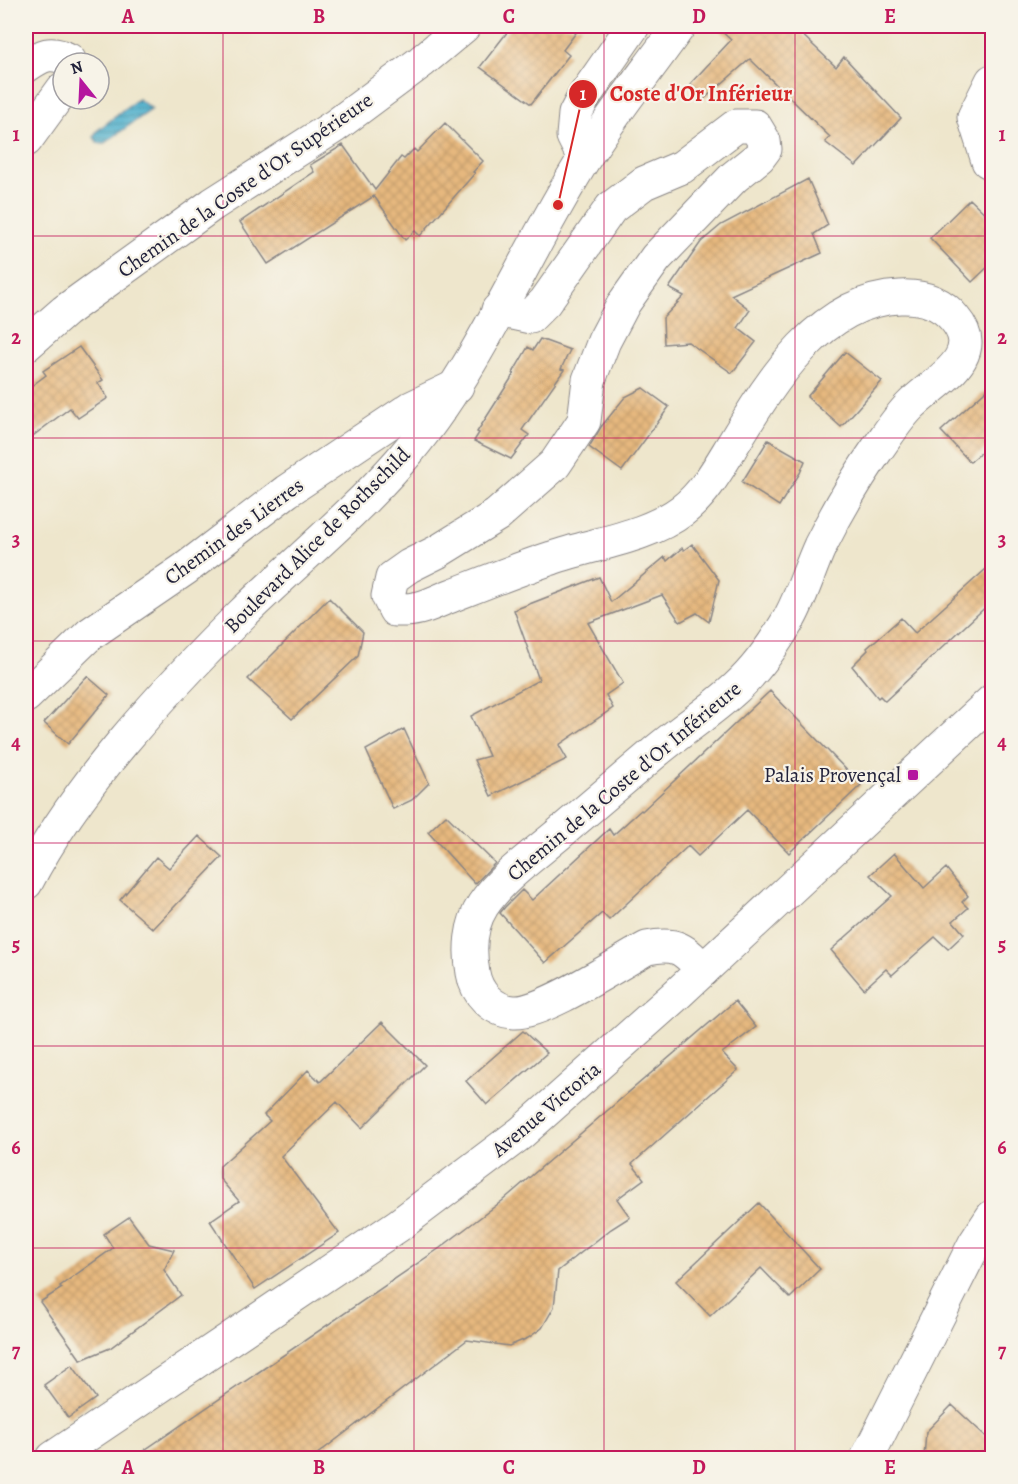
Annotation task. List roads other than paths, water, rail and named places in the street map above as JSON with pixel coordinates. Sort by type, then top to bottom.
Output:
[{"type":"street","name":"Chemin de la Coste d'Or Supérieure","points":[[26,345],[65,311],[213,204],[335,126],[421,62],[464,26]]},
{"type":"street","points":[[584,158],[573,136],[574,114],[633,26]]},
{"type":"street","name":"Boulevard Alice de Rothschild","points":[[26,883],[36,864],[90,783],[165,694],[240,616],[334,529],[401,460],[457,386],[584,158],[679,26]]},
{"type":"street","points":[[26,66],[44,55],[51,54]]},
{"type":"street","points":[[993,81],[974,117],[988,161],[993,164]]},
{"type":"street","points":[[26,140],[51,106]]},
{"type":"street","name":"Chemin de la Coste d'Or Inférieure","points":[[498,310],[530,317],[544,302],[611,208],[644,183],[682,167],[736,126],[755,126],[760,132],[765,149],[759,157],[734,177],[656,258],[624,303],[604,341],[589,380],[584,421],[555,464],[497,515],[392,578],[388,596],[395,610],[416,611],[436,601],[551,558],[655,527],[684,509],[710,483],[759,402],[786,363],[828,324],[864,303],[893,297],[922,297],[940,305],[954,318],[962,330],[966,343],[963,354],[950,372],[910,406],[876,450],[846,497],[819,548],[790,617],[769,648],[738,686],[654,753],[517,869],[481,908],[473,928],[471,950],[473,979],[482,994],[494,1006],[513,1012],[532,1010],[553,1001],[647,948],[664,945],[683,949],[703,970]]},
{"type":"street","name":"Chemin des Lierres","points":[[26,696],[90,634],[184,569],[287,491],[411,408],[457,386]]},
{"type":"street","name":"Avenue Victoria","points":[[53,1458],[399,1225],[521,1133],[603,1063],[993,702]]},
{"type":"street","points":[[867,1458],[975,1243],[993,1217]]},
{"type":"water","points":[[138,99],[152,109],[103,144],[98,143],[94,137],[97,131]]},
{"type":"place","name":"Coste d'Or Inférieur","points":[[558,205]]},
{"type":"place","name":"Palais Provençal","points":[[913,775]]}]
